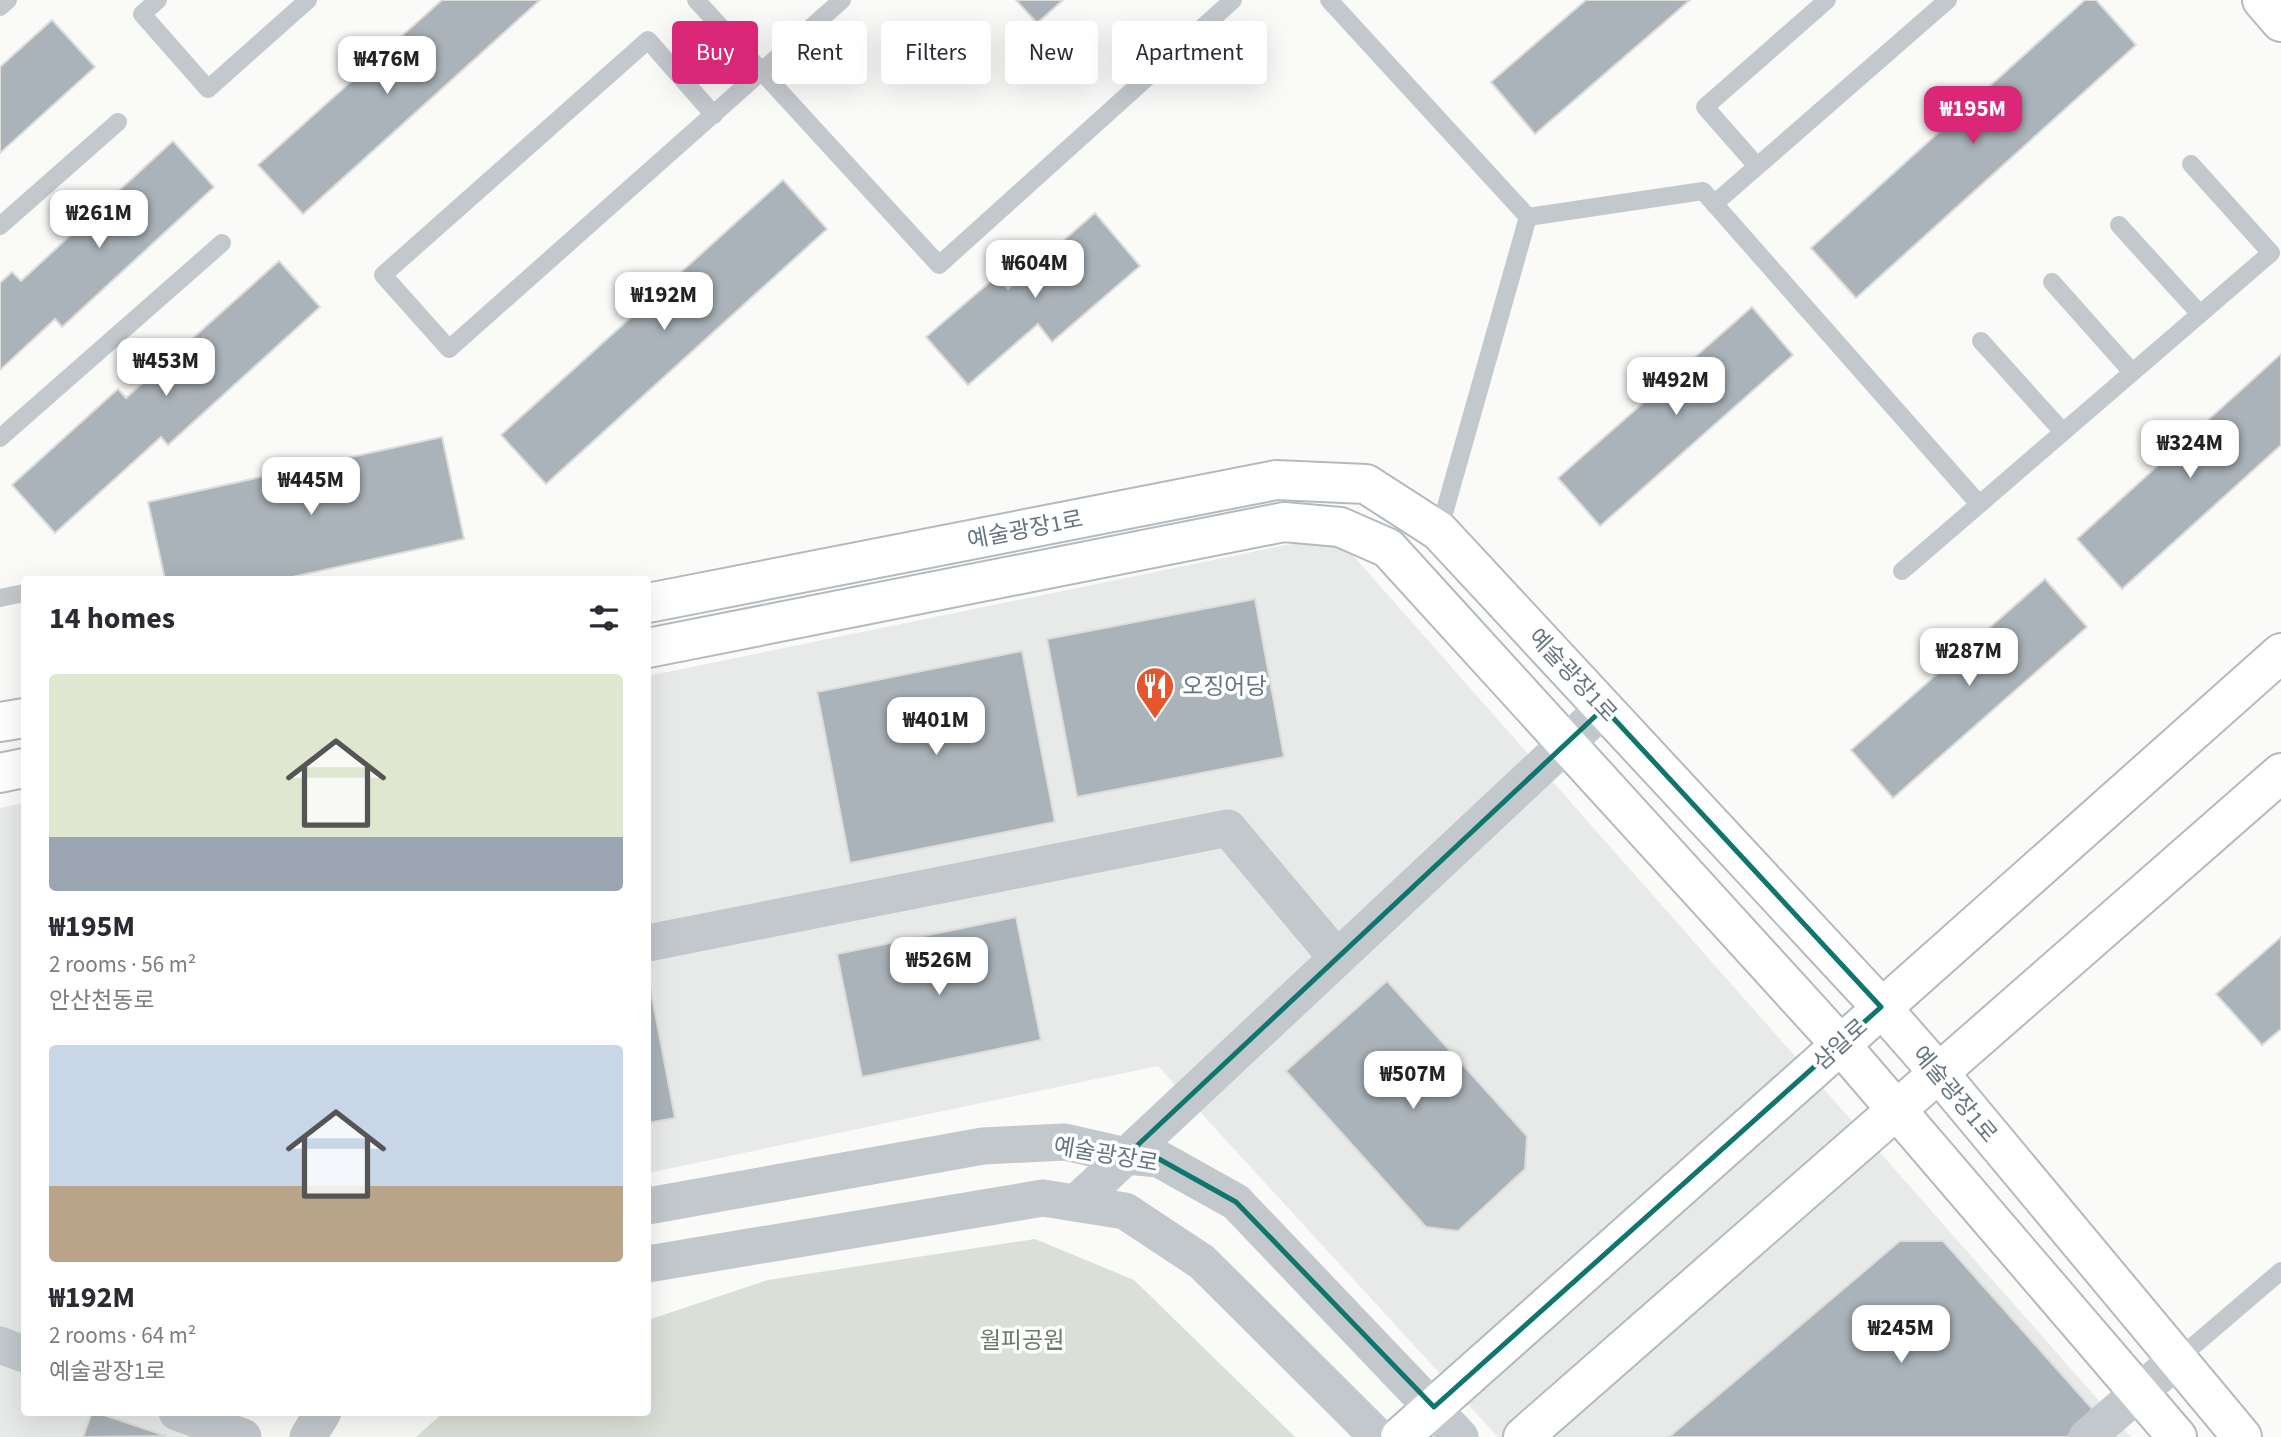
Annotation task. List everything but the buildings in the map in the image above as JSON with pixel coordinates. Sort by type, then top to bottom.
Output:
[{"type":"street","points":[[2262,0],[2281,22]]},
{"type":"street","name":"예술광장1로","points":[[651,602],[1276,480],[1366,484],[1439,531],[1881,1007],[2242,1437]]},
{"type":"street","name":"예술광장1로","points":[[651,647],[1284,522],[1340,527],[1388,548],[1840,1044],[2177,1437]]},
{"type":"street","name":"삼일로","points":[[1400,1437],[2281,653]]},
{"type":"street","points":[[1076,1203],[1604,708]]},
{"type":"street","points":[[0,722],[21,718]]},
{"type":"street","points":[[0,773],[21,769]]},
{"type":"street","points":[[1524,1437],[2281,773]]},
{"type":"street","points":[[651,942],[1228,828],[1337,958]]},
{"type":"street","name":"예술광장로","points":[[651,1205],[983,1146],[1065,1142],[1126,1156],[1159,1159],[1236,1202],[1460,1437]]},
{"type":"street","points":[[651,1263],[1043,1198],[1125,1211],[1202,1262],[1378,1437]]},
{"type":"street","points":[[0,1345],[21,1353]]},
{"type":"street","points":[[2087,1437],[2178,1359]]},
{"type":"street","points":[[188,1416],[243,1437]]},
{"type":"street","points":[[251,1437],[258,1416]]},
{"type":"street","points":[[308,1437],[321,1416]]},
{"type":"lane","points":[[0,7],[8,0]]},
{"type":"lane","points":[[158,0],[142,15],[208,89],[309,0]]},
{"type":"lane","points":[[696,0],[939,265],[1233,0]]},
{"type":"lane","points":[[714,115],[648,40],[383,275],[449,349],[714,115],[842,0]]},
{"type":"lane","points":[[1329,0],[1528,216]]},
{"type":"lane","points":[[1757,166],[1706,107],[1827,0]]},
{"type":"lane","points":[[1714,204],[1948,0]]},
{"type":"lane","points":[[0,226],[118,122]]},
{"type":"lane","points":[[1902,572],[2271,253],[2191,164]]},
{"type":"lane","points":[[1528,216],[1703,191],[1979,504]]},
{"type":"lane","points":[[1439,531],[1528,216]]},
{"type":"lane","points":[[2119,225],[2200,314]]},
{"type":"lane","points":[[0,438],[222,243]]},
{"type":"lane","points":[[2052,282],[2132,372]]},
{"type":"lane","points":[[1981,341],[2063,432]]},
{"type":"lane","points":[[0,598],[21,594]]},
{"type":"lane","points":[[2178,1359],[2281,1271]]},
{"type":"highlighted area","points":[[1604,708],[1881,1007],[1434,1407],[1236,1202],[1159,1159],[1126,1156]]},
{"type":"shaded area","points":[[1335,535],[2131,1437],[1498,1437],[1158,1066],[651,1172],[651,675]]},
{"type":"shaded area","points":[[21,804],[21,1416],[223,1416],[215,1437],[0,1437],[0,808]]},
{"type":"green space","name":"월피공원","points":[[1035,1239],[1134,1280],[1295,1437],[416,1437],[440,1416],[651,1416],[651,1319],[768,1280]]},
{"type":"place","name":"오징어당","points":[[1155,720]]}]
